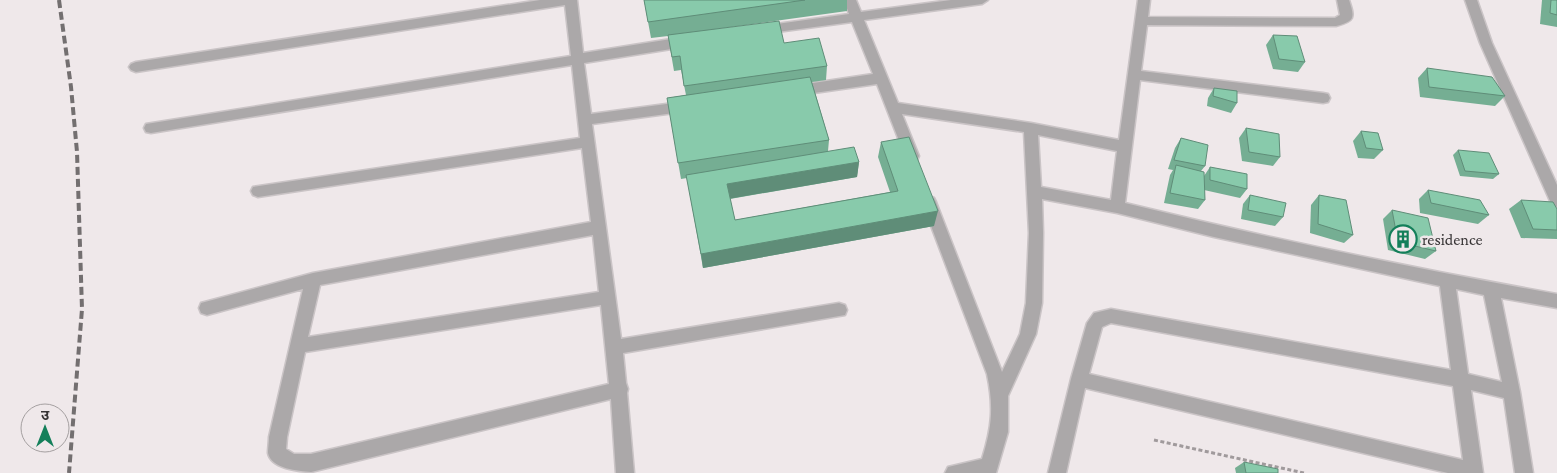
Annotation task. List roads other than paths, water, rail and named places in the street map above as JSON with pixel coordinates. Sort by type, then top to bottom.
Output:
[{"type":"street","points":[[136,66],[570,0],[620,389],[625,473]]},
{"type":"street","points":[[850,0],[918,172]]},
{"type":"street","points":[[750,32],[982,0]]},
{"type":"street","points":[[1117,207],[1136,75],[1144,0]]},
{"type":"street","points":[[1141,21],[1336,22],[1346,18],[1348,13],[1343,0]]},
{"type":"street","points":[[1471,0],[1486,43],[1557,201]]},
{"type":"street","points":[[150,128],[702,40]]},
{"type":"street","points":[[1136,75],[1323,98]]},
{"type":"street","points":[[783,92],[882,78]]},
{"type":"street","points":[[586,120],[704,103]]},
{"type":"street","points":[[894,108],[1031,128],[1125,148]]},
{"type":"street","points":[[1000,396],[1017,363],[1030,327],[1034,303],[1035,192],[1031,128]]},
{"type":"street","points":[[258,191],[587,142]]},
{"type":"street","points":[[925,190],[995,374],[1000,396],[999,432],[988,470],[954,473]]},
{"type":"street","points":[[1035,192],[1117,207],[1214,231],[1447,281],[1557,300]]},
{"type":"street","points":[[207,308],[313,280],[600,227]]},
{"type":"street","points":[[313,280],[278,437],[277,453],[292,462],[311,463],[620,389]]},
{"type":"street","points":[[1079,378],[1388,449],[1474,472],[1459,379],[1447,281]]},
{"type":"street","points":[[1491,289],[1512,392],[1524,473]]},
{"type":"street","points":[[298,346],[608,297]]},
{"type":"street","points":[[614,347],[839,310]]},
{"type":"street","points":[[1057,473],[1079,378],[1095,323],[1100,318],[1111,316],[1459,379],[1512,392]]},
{"type":"railway","points":[[59,0],[71,87],[77,152],[82,309],[69,473]]},
{"type":"place","name":"residence","points":[[1403,239]]}]
